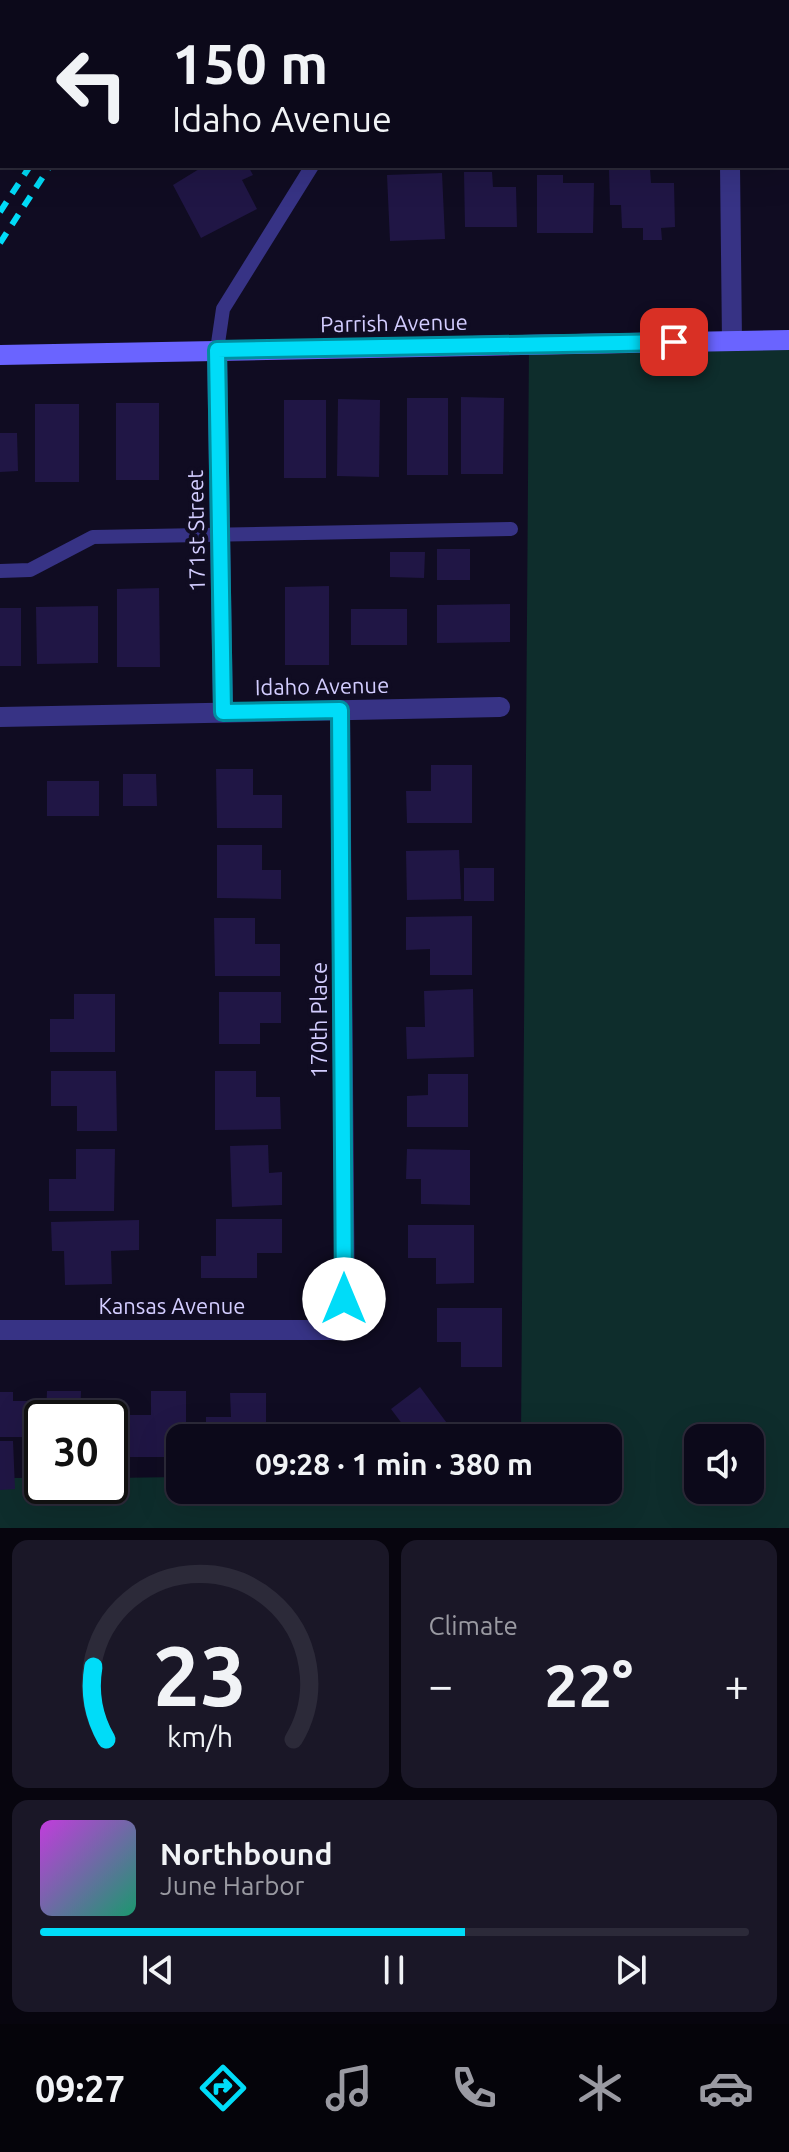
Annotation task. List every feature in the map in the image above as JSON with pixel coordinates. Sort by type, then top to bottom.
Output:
[{"type":"street","points":[[730,168],[732,341]]},
{"type":"street","name":"Parrish Avenue","points":[[0,355],[789,340]]},
{"type":"street","name":"171st Street","points":[[217,350],[223,712]]},
{"type":"street","name":"Idaho Avenue","points":[[0,717],[500,707]]},
{"type":"street","name":"170th Place","points":[[340,710],[345,1330]]},
{"type":"street","name":"Kansas Avenue","points":[[0,1330],[345,1330]]},
{"type":"lane","points":[[217,350],[223,309],[311,168]]},
{"type":"lane","points":[[0,571],[30,570],[93,537],[511,529]]},
{"type":"green space","points":[[789,339],[789,1528],[0,1528],[0,1478],[24,1478],[24,1504],[128,1504],[128,1478],[166,1477],[166,1504],[622,1504],[622,1424],[521,1424],[529,344]]},
{"type":"building","points":[[201,168],[249,168],[253,175],[242,180],[257,209],[201,238],[173,185]]},
{"type":"building","points":[[650,169],[651,183],[674,183],[675,227],[661,228],[662,240],[643,240],[643,228],[622,228],[621,205],[610,205],[609,170]]},
{"type":"building","points":[[464,172],[492,172],[493,187],[516,187],[517,227],[465,227]]},
{"type":"building","points":[[442,173],[445,239],[390,241],[387,175]]},
{"type":"building","points":[[537,175],[563,175],[563,183],[594,183],[593,233],[537,233]]},
{"type":"building","points":[[461,397],[504,398],[503,474],[461,474]]},
{"type":"building","points":[[407,398],[448,398],[448,475],[407,475]]},
{"type":"building","points":[[338,399],[380,400],[379,477],[337,476]]},
{"type":"building","points":[[284,400],[326,400],[326,478],[284,478]]},
{"type":"building","points":[[116,403],[159,403],[159,480],[116,480]]},
{"type":"building","points":[[35,404],[79,404],[79,482],[35,482]]},
{"type":"building","points":[[0,433],[17,433],[18,471],[0,472]]},
{"type":"building","points":[[437,549],[470,549],[470,580],[437,580]]},
{"type":"building","points":[[390,552],[425,552],[424,578],[390,577]]},
{"type":"building","points":[[329,586],[329,665],[285,665],[285,587]]},
{"type":"building","points":[[159,588],[160,667],[117,667],[117,589]]},
{"type":"building","points":[[510,604],[510,642],[437,643],[437,605]]},
{"type":"building","points":[[98,606],[98,663],[37,664],[36,607]]},
{"type":"building","points":[[0,608],[21,608],[21,666],[0,666]]},
{"type":"building","points":[[351,609],[407,609],[407,645],[351,645]]},
{"type":"building","points":[[431,765],[472,765],[472,823],[407,823],[406,791],[431,791]]},
{"type":"building","points":[[216,769],[253,769],[253,795],[282,795],[282,828],[217,828]]},
{"type":"building","points":[[123,774],[156,774],[157,806],[123,806]]},
{"type":"building","points":[[47,781],[99,781],[99,816],[47,816]]},
{"type":"building","points":[[217,845],[262,845],[262,870],[281,870],[281,899],[217,898]]},
{"type":"building","points":[[459,850],[461,899],[407,900],[406,851]]},
{"type":"building","points":[[464,868],[494,868],[494,901],[464,901]]},
{"type":"building","points":[[472,916],[472,975],[430,975],[430,949],[406,950],[406,917]]},
{"type":"building","points":[[214,918],[255,918],[255,944],[280,944],[280,976],[215,976]]},
{"type":"building","points":[[473,989],[474,1057],[407,1059],[406,1027],[425,1027],[424,991]]},
{"type":"building","points":[[219,992],[281,992],[281,1023],[260,1023],[260,1044],[219,1044]]},
{"type":"building","points":[[74,994],[115,994],[115,1052],[50,1052],[50,1019],[74,1019]]},
{"type":"building","points":[[51,1071],[116,1071],[117,1131],[77,1131],[77,1106],[51,1106]]},
{"type":"building","points":[[215,1071],[256,1071],[256,1097],[280,1097],[281,1129],[215,1130]]},
{"type":"building","points":[[428,1074],[468,1074],[468,1127],[407,1127],[407,1096],[428,1095]]},
{"type":"building","points":[[268,1145],[269,1173],[282,1172],[282,1205],[232,1207],[230,1146]]},
{"type":"building","points":[[76,1149],[115,1149],[114,1211],[49,1211],[49,1179],[76,1179]]},
{"type":"building","points":[[407,1149],[470,1150],[470,1205],[421,1204],[421,1179],[406,1179]]},
{"type":"building","points":[[216,1219],[282,1219],[282,1253],[257,1253],[257,1278],[201,1278],[201,1256],[216,1256]]},
{"type":"building","points":[[139,1220],[139,1250],[111,1251],[112,1284],[65,1285],[64,1251],[52,1251],[51,1222]]},
{"type":"building","points":[[408,1225],[474,1225],[474,1283],[436,1284],[436,1258],[408,1258]]},
{"type":"building","points":[[437,1308],[502,1308],[502,1367],[461,1367],[461,1342],[437,1342]]},
{"type":"building","points":[[420,1387],[448,1424],[402,1424],[391,1409]]},
{"type":"building","points":[[47,1391],[81,1391],[81,1400],[47,1400]]},
{"type":"building","points":[[151,1391],[186,1391],[186,1424],[166,1424],[166,1457],[128,1457],[128,1415],[151,1415]]},
{"type":"building","points":[[0,1392],[13,1392],[13,1401],[24,1401],[24,1437],[0,1437]]},
{"type":"building","points":[[230,1393],[266,1393],[266,1424],[206,1424],[206,1417],[231,1417]]},
{"type":"building","points":[[0,1441],[13,1441],[15,1489],[0,1490]]},
{"type":"railway","points":[[0,212],[29,168]]},
{"type":"railway","points":[[0,243],[49,168]]},
{"type":"route","points":[[344,1299],[340,710],[223,712],[217,350],[674,342]]}]
